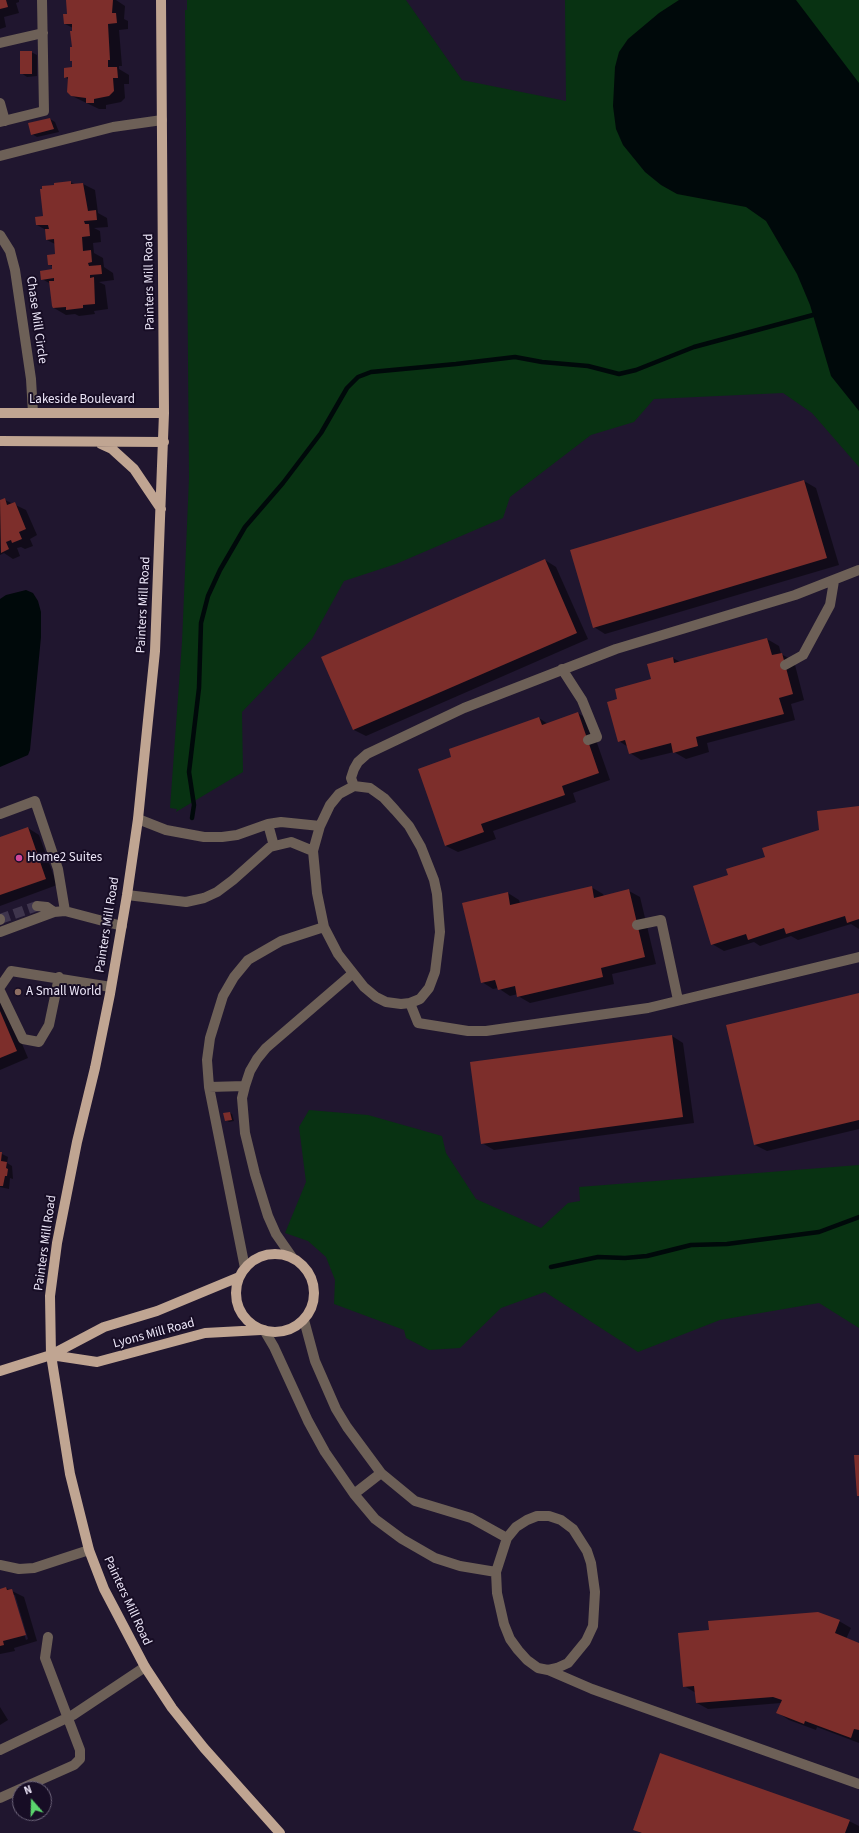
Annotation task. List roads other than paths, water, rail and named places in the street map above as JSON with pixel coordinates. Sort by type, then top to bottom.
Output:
[{"type":"main road","name":"Painters Mill Road","points":[[161,0],[164,442],[155,651],[138,818],[127,896],[95,1068],[77,1142],[57,1243],[50,1296],[52,1355],[70,1474],[89,1550],[104,1589],[145,1667],[172,1708],[204,1748],[280,1833]]},
{"type":"main road","name":"Lakeside Boulevard","points":[[0,413],[164,414]]},
{"type":"main road","points":[[0,441],[164,442]]},
{"type":"main road","points":[[95,442],[112,448],[134,469],[161,509]]},
{"type":"main road","points":[[264,1330],[253,1325],[241,1312],[236,1294],[239,1277],[245,1268],[258,1258],[274,1253],[292,1257],[309,1272],[314,1285],[314,1299],[309,1314],[304,1320]]},
{"type":"main road","name":"Lyons Mill Road","points":[[0,1371],[52,1355],[104,1327],[157,1311],[239,1277]]},
{"type":"main road","name":"Lyons Mill Road","points":[[52,1355],[97,1362],[205,1333],[264,1330],[284,1331],[298,1325],[304,1320]]},
{"type":"street","points":[[0,103],[2,122],[44,111],[42,0]]},
{"type":"street","points":[[0,43],[43,32]]},
{"type":"street","points":[[0,156],[113,127],[162,120]]},
{"type":"street","name":"Chase Mill Circle","points":[[0,234],[10,251],[15,270],[31,379],[33,413]]},
{"type":"street","points":[[354,786],[351,778],[354,769],[358,762],[366,754],[464,708],[562,669],[623,647],[795,595],[859,570]]},
{"type":"street","points":[[785,665],[803,655],[830,605],[834,581]]},
{"type":"street","points":[[562,669],[582,700],[597,737],[588,740]]},
{"type":"street","points":[[354,786],[370,788],[384,798],[409,826],[421,847],[434,880],[439,911],[440,932],[435,972],[429,988],[420,999],[410,1003],[401,1004],[386,1002],[376,998],[352,974],[338,954],[324,926],[317,893],[313,851],[320,826],[330,805],[339,794],[354,786]]},
{"type":"street","points":[[0,814],[35,801],[58,869],[65,911]]},
{"type":"street","points":[[138,818],[166,830],[204,837],[237,835],[268,824],[296,822],[320,826]]},
{"type":"street","points":[[268,824],[274,846]]},
{"type":"street","points":[[127,896],[186,902],[204,898],[217,892],[262,853],[274,846],[291,842],[313,851]]},
{"type":"street","points":[[37,906],[47,907],[54,912]]},
{"type":"street","points":[[0,932],[54,912],[65,911],[122,926]]},
{"type":"street","points":[[637,925],[661,920],[678,1000]]},
{"type":"street","points":[[245,1268],[209,1087],[208,1060],[210,1038],[222,996],[234,977],[248,960],[281,941],[324,926]]},
{"type":"street","points":[[410,1003],[418,1023],[468,1031],[480,1031],[648,1008],[859,957]]},
{"type":"street","points":[[0,987],[11,971],[111,986]]},
{"type":"street","points":[[292,1257],[276,1234],[268,1216],[255,1174],[245,1133],[242,1112],[245,1086],[250,1071],[266,1048],[352,974]]},
{"type":"street","points":[[0,992],[23,1039],[39,1042],[49,1025],[59,977]]},
{"type":"street","points":[[209,1087],[245,1086]]},
{"type":"street","points":[[304,1320],[316,1361],[336,1409],[347,1427],[381,1473],[415,1501],[471,1518],[507,1538]]},
{"type":"street","points":[[264,1330],[274,1347],[308,1421],[325,1452],[354,1494],[375,1519],[402,1539],[435,1558],[460,1566],[496,1572]]},
{"type":"street","points":[[354,1494],[381,1473]]},
{"type":"street","points":[[548,1670],[568,1662],[586,1641],[593,1626],[595,1592],[591,1563],[587,1551],[573,1529],[561,1520],[549,1516],[537,1516],[526,1520],[516,1527],[507,1538],[496,1572],[500,1611],[510,1639],[528,1660],[538,1668],[548,1670],[592,1689],[859,1784]]},
{"type":"street","points":[[0,1565],[19,1569],[34,1568],[89,1550]]},
{"type":"street","points":[[38,1781],[74,1765],[80,1759],[80,1750],[45,1658],[48,1637]]},
{"type":"street","points":[[0,1750],[67,1719],[145,1667]]},
{"type":"street","points":[[0,1798],[12,1793]]},
{"type":"waterway","points":[[192,818],[194,805],[189,772],[199,688],[201,623],[208,596],[220,570],[245,527],[283,483],[321,433],[347,388],[358,377],[371,372],[515,357],[542,362],[588,366],[619,374],[636,370],[694,347],[813,315]]},
{"type":"waterway","points":[[551,1267],[598,1257],[625,1258],[647,1256],[691,1245],[727,1244],[819,1232],[859,1217]]},
{"type":"tunnel","points":[[0,919],[37,906]]},
{"type":"place","name":"Home2 Suites","points":[[19,858]]},
{"type":"place","name":"A Small World","points":[[18,992]]}]
